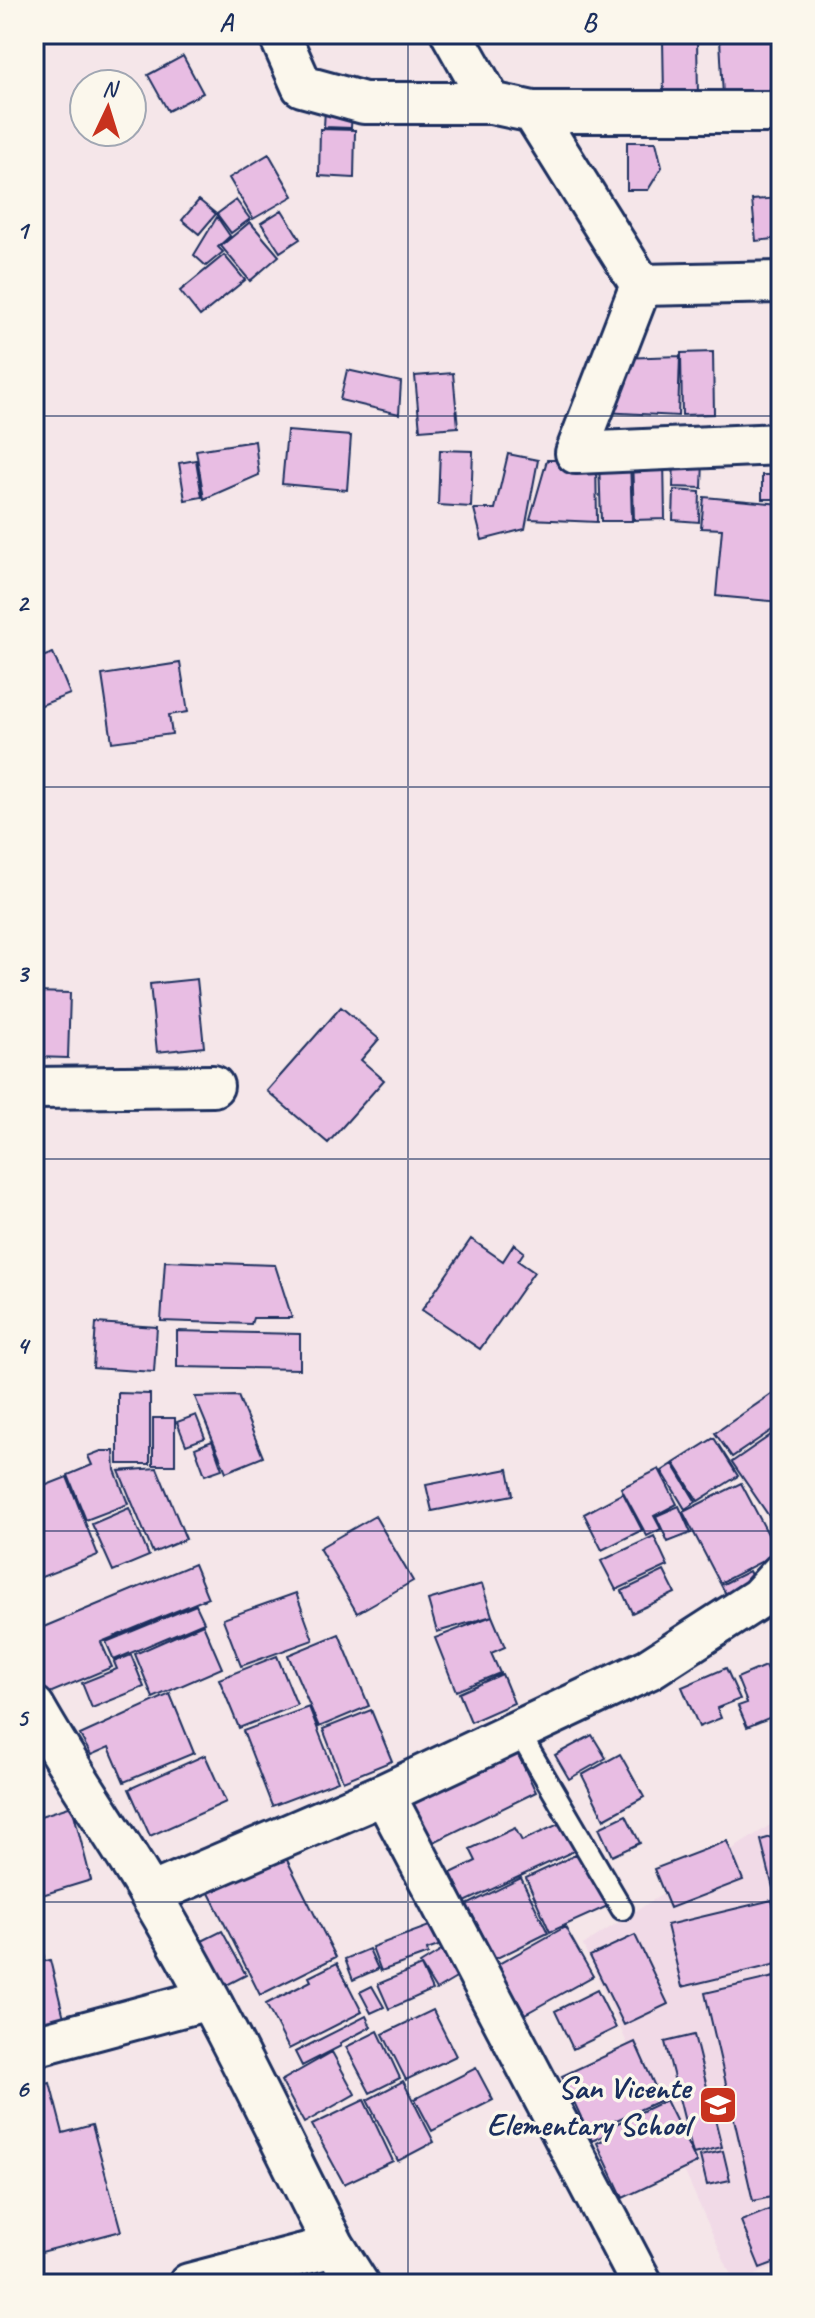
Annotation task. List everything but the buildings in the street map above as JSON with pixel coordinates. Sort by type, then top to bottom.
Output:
[{"type":"street","points":[[279,34],[302,86],[364,103],[491,103],[533,112],[781,112]]},
{"type":"street","points":[[452,34],[491,103]]},
{"type":"street","points":[[533,112],[641,285]]},
{"type":"street","points":[[641,285],[781,282]]},
{"type":"street","points":[[641,285],[576,453],[781,444]]},
{"type":"street","points":[[34,1088],[213,1086]]},
{"type":"street","points":[[151,1894],[384,1794],[649,1669],[759,1598],[781,1574]]},
{"type":"street","points":[[34,1707],[49,1765],[151,1894],[209,1999],[334,2246],[358,2284]]},
{"type":"street","points":[[384,1794],[642,2284]]},
{"type":"street","points":[[34,2046],[209,1999]]},
{"type":"street","points":[[189,2284],[334,2246]]},
{"type":"lane","points":[[518,1731],[622,1909]]},
{"type":"shaded area","name":"San Vicente Elementary School","points":[[781,1818],[781,2264],[735,2284],[583,1945]]},
{"type":"place","name":"San Vicente Elementary School","points":[[718,2105]]}]
